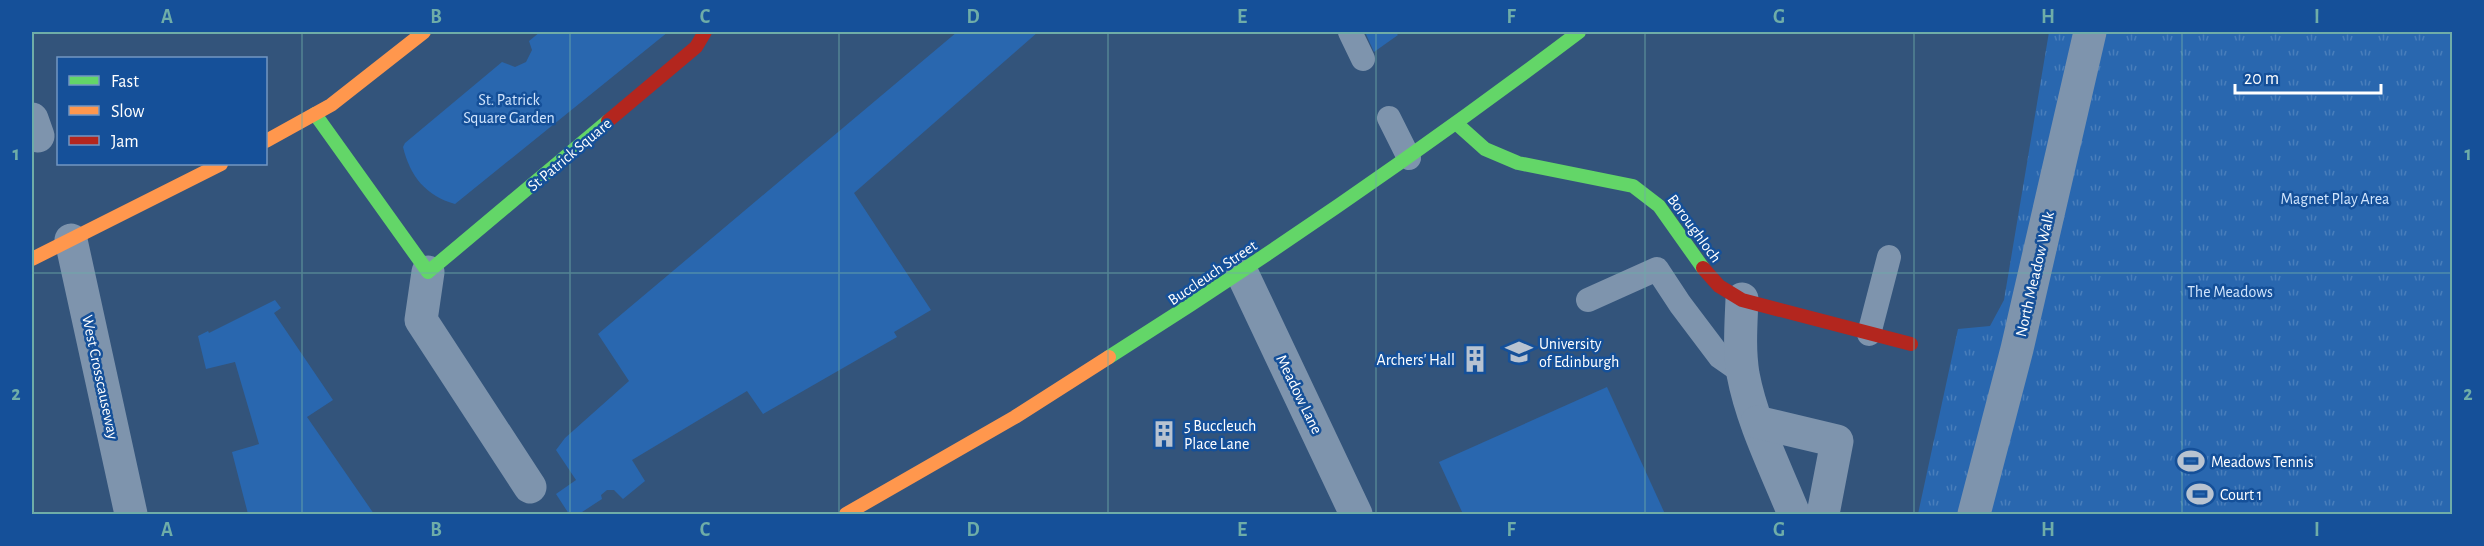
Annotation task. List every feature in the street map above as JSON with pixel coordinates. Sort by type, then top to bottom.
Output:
[{"type":"street","points":[[267,140],[315,114],[352,89],[424,32]]},
{"type":"street","name":"St Patrick Square","points":[[428,272],[696,47],[705,32]]},
{"type":"street","name":"Buccleuch Street","points":[[846,514],[1015,417],[1242,273],[1457,124],[1579,32]]},
{"type":"street","name":"North Meadow Walk","points":[[1974,514],[2017,348],[2090,32]]},
{"type":"street","points":[[315,114],[428,272],[421,320],[530,487]]},
{"type":"street","name":"Boroughloch","points":[[1457,124],[1485,149],[1503,157],[1633,186],[1645,192],[1659,205],[1715,282],[1742,299],[1911,344]]},
{"type":"street","points":[[32,259],[219,165]]},
{"type":"street","name":"West Crosscauseway","points":[[71,240],[131,514]]},
{"type":"street","name":"Meadow Lane","points":[[1242,273],[1356,514]]},
{"type":"street","points":[[1742,299],[1740,340],[1743,373],[1757,422],[1794,514]]},
{"type":"street","points":[[1757,422],[1837,441],[1823,514]]},
{"type":"lane","points":[[1350,32],[1363,59]]},
{"type":"lane","points":[[1389,118],[1409,158]]},
{"type":"lane","points":[[1869,334],[1889,257]]},
{"type":"lane","points":[[1588,300],[1657,269],[1720,357],[1743,373]]},
{"type":"green space","name":"St. Patrick Square Garden","points":[[540,32],[668,32],[455,204],[436,196],[415,176],[406,157],[403,147],[405,143],[502,62],[515,67],[526,62],[532,50],[529,41]]},
{"type":"green space","points":[[957,32],[1038,32],[854,193],[931,310],[894,332],[897,337],[763,414],[747,391],[632,460],[645,481],[623,499],[614,490],[607,490],[601,495],[602,499],[579,514],[569,514],[556,494],[576,480],[556,450],[565,438],[629,381],[598,334]]},
{"type":"green space","points":[[1365,32],[1395,32],[1398,35],[1374,52]]},
{"type":"green space","name":"The Meadows","points":[[2049,32],[2452,32],[2452,514],[1918,514],[1958,329],[1990,326],[2004,300]]},
{"type":"green space","points":[[275,300],[281,308],[274,313],[333,400],[307,417],[374,514],[248,514],[232,452],[259,444],[235,362],[206,369],[198,336],[208,331],[209,333]]},
{"type":"green space","points":[[1607,387],[1665,514],[1463,514],[1439,462]]},
{"type":"traffic: fast","points":[[1109,357],[1347,199],[1464,117],[1579,32]]},
{"type":"traffic: fast","points":[[315,114],[428,272],[608,121]]},
{"type":"traffic: fast","points":[[1457,124],[1485,149],[1518,163],[1633,186],[1659,206],[1703,268]]},
{"type":"traffic: slow","points":[[267,140],[331,105],[424,32]]},
{"type":"traffic: slow","points":[[32,259],[219,165]]},
{"type":"traffic: slow","points":[[846,514],[1015,417],[1109,357]]},
{"type":"traffic: jam","points":[[608,121],[696,47],[705,32]]},
{"type":"traffic: jam","points":[[1703,268],[1719,286],[1742,300],[1911,344]]},
{"type":"place","name":"University of Edinburgh","points":[[1519,352]]},
{"type":"place","name":"Archers' Hall","points":[[1475,359]]},
{"type":"place","name":"5 Buccleuch Place Lane","points":[[1164,434]]},
{"type":"place","name":"Meadows Tennis","points":[[2191,461]]},
{"type":"place","name":"Court 1","points":[[2200,494]]},
{"type":"park label","name":"Magnet Play Area","points":[[2335,198]]}]
